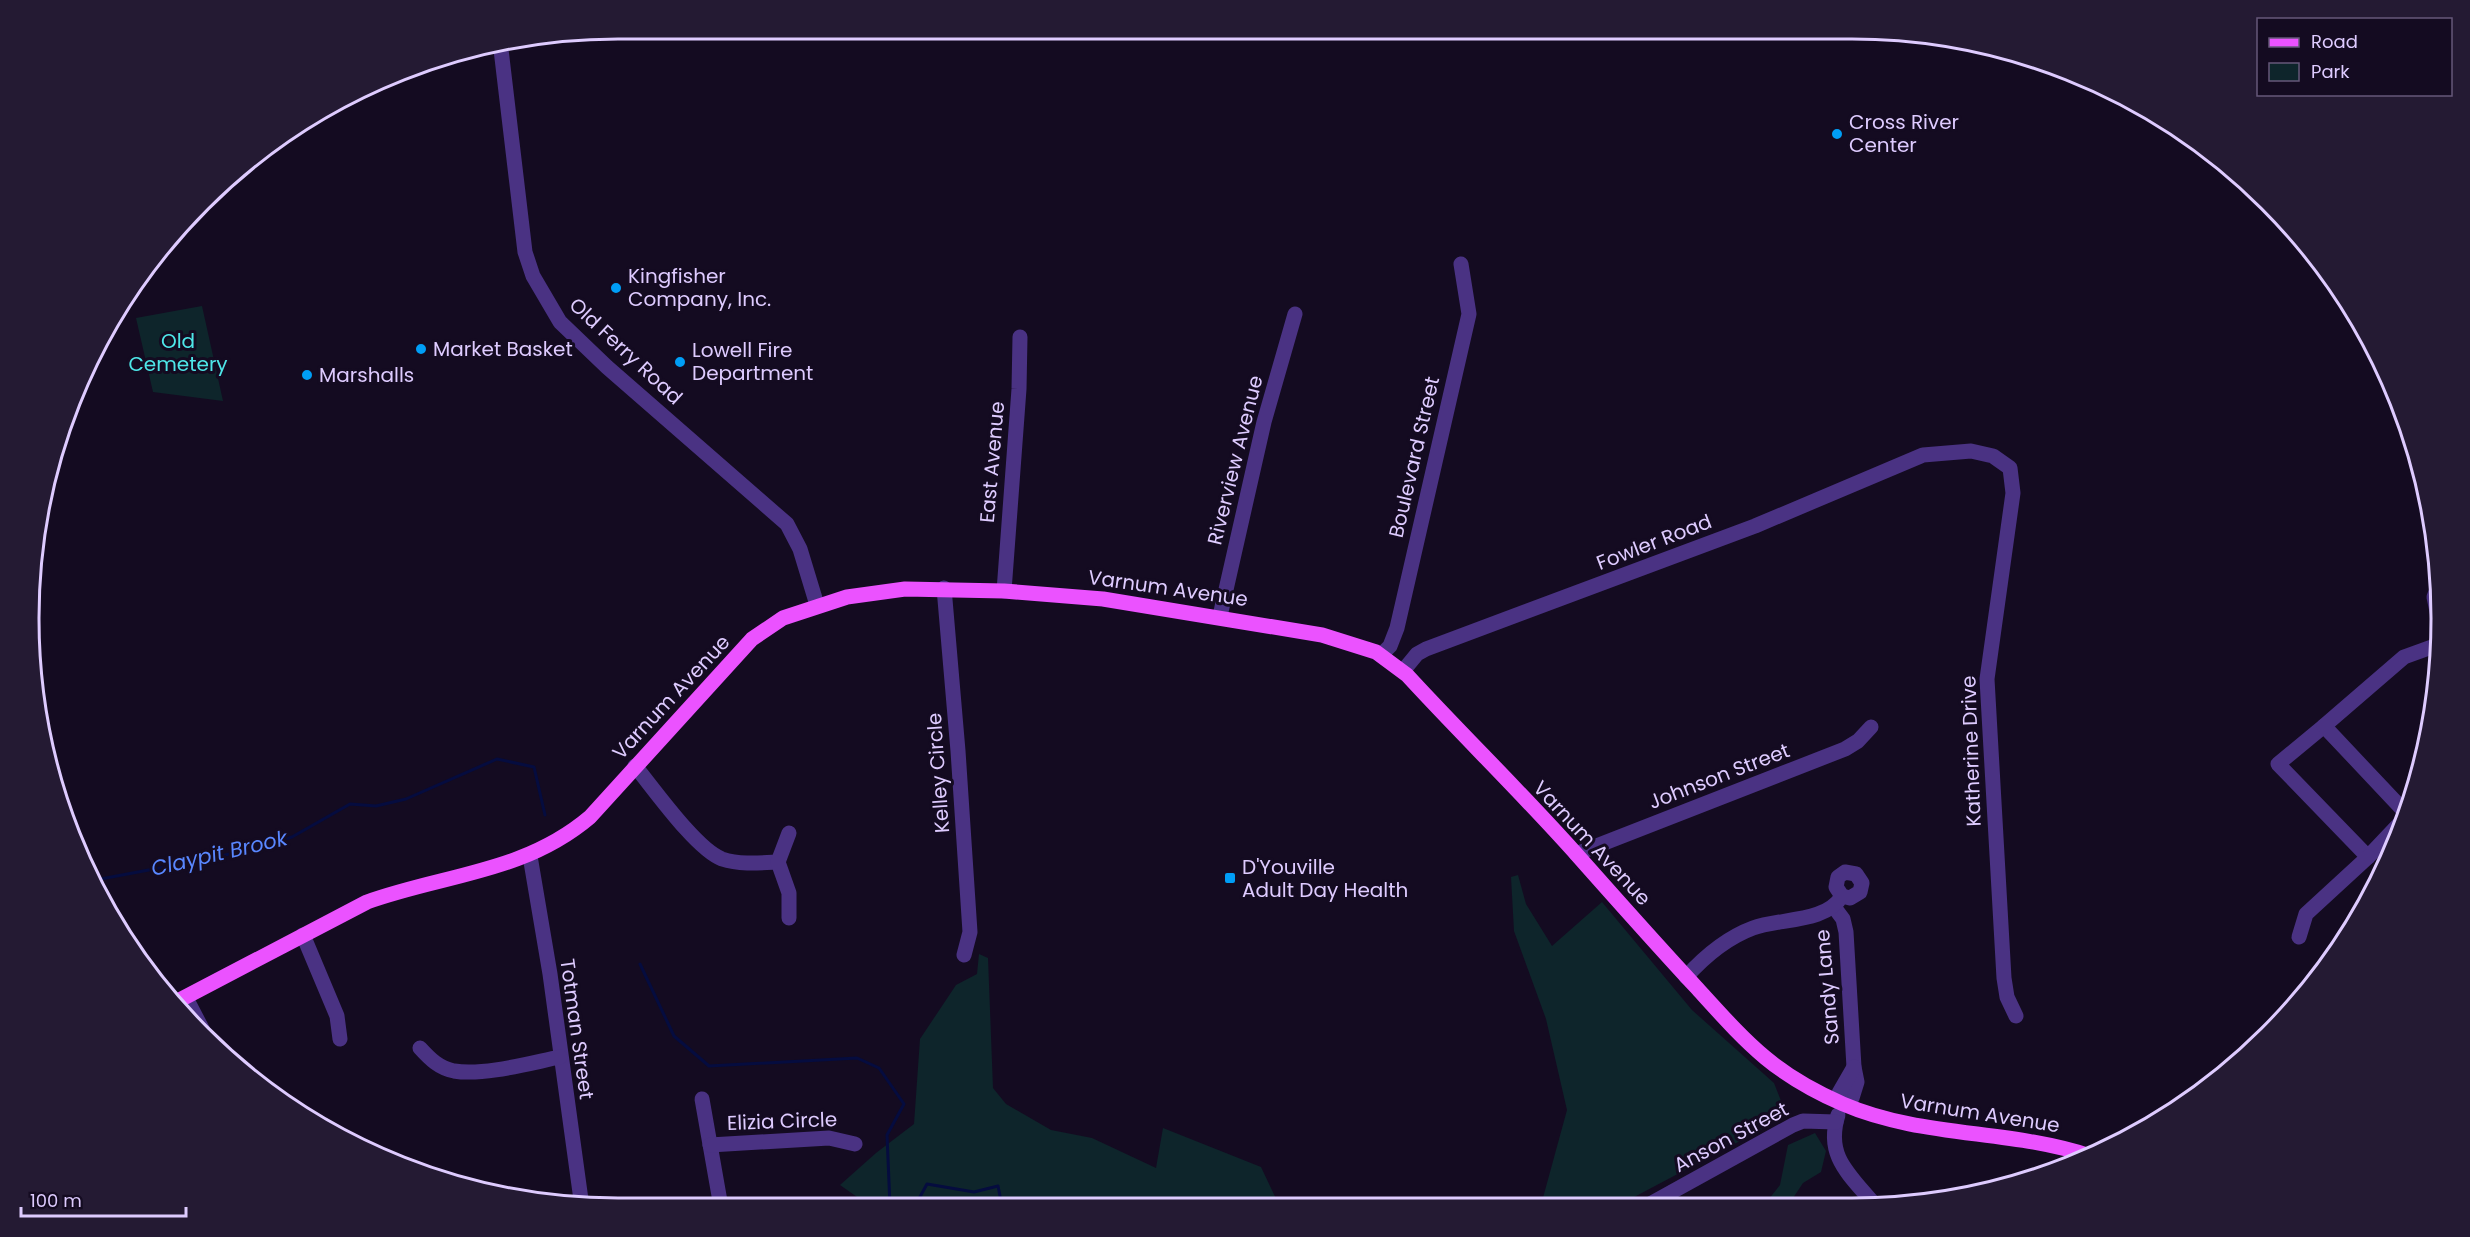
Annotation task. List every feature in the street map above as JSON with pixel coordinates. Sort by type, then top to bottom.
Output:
[{"type":"main road","name":"Varnum Avenue","points":[[182,999],[367,902],[397,891],[498,868],[530,856],[578,827],[752,639],[783,618],[818,605],[883,591],[944,588],[1081,596],[1220,616],[1342,639],[1381,655],[1404,671],[1576,854],[1727,1024],[1764,1059],[1792,1078],[1842,1103],[1908,1125],[2031,1140],[2077,1152]]},
{"type":"street","name":"Old Ferry Road","points":[[501,51],[525,252],[533,276],[551,308],[560,322],[607,367],[787,524],[800,549],[818,605]]},
{"type":"street","name":"Boulevard Street","points":[[1381,655],[1392,642],[1400,619],[1469,314],[1461,264]]},
{"type":"street","name":"Riverview Avenue","points":[[1220,616],[1264,422],[1295,314]]},
{"type":"street","name":"East Avenue","points":[[1004,591],[1019,389],[1020,337]]},
{"type":"street","name":"Katherine Drive","points":[[1923,455],[1971,451],[1993,456],[2010,468],[2013,493],[1987,679],[2004,978],[2007,998],[2016,1016]]},
{"type":"street","name":"Fowler Road","points":[[1404,671],[1417,654],[1426,649],[1755,526],[1923,455]]},
{"type":"street","name":"Kelley Circle","points":[[944,588],[970,932],[963,955]]},
{"type":"street","points":[[2368,857],[2278,764],[2404,657],[2430,648]]},
{"type":"street","points":[[2324,726],[2400,806]]},
{"type":"street","name":"Johnson Street","points":[[1576,854],[1845,749],[1858,741],[1871,727]]},
{"type":"street","points":[[635,766],[701,845],[721,858],[747,863],[778,862]]},
{"type":"street","points":[[789,833],[778,862],[789,893],[789,918]]},
{"type":"street","points":[[2299,937],[2306,914],[2389,835]]},
{"type":"street","name":"Totman Street","points":[[530,856],[581,1197]]},
{"type":"street","name":"Sandy Lane","points":[[1686,977],[1719,946],[1753,928],[1820,913],[1838,902],[1846,932],[1854,1067],[1839,1093],[1842,1103],[1833,1134],[1838,1160],[1869,1198]]},
{"type":"street","points":[[303,934],[337,1016],[340,1039]]},
{"type":"street","points":[[420,1048],[433,1063],[454,1071],[516,1066],[560,1057]]},
{"type":"street","points":[[702,1098],[719,1198]]},
{"type":"street","name":"Anson Street","points":[[1661,1198],[1793,1125],[1803,1121],[1836,1122]]},
{"type":"street","name":"Elizia Circle","points":[[710,1145],[829,1138],[855,1144]]},
{"type":"green space","name":"Old Cemetery","points":[[202,306],[223,401],[153,392],[136,318]]},
{"type":"green space","points":[[1518,875],[1526,904],[1552,946],[1602,902],[1692,1010],[1774,1083],[1787,1116],[1632,1198],[1543,1198],[1567,1110],[1546,1019],[1514,931],[1511,877]]},
{"type":"green space","points":[[979,954],[988,958],[993,1088],[1006,1104],[1051,1130],[1092,1138],[1156,1168],[1163,1128],[1261,1167],[1276,1198],[859,1198],[840,1185],[914,1124],[920,1039],[956,985],[977,974]]},
{"type":"green space","points":[[1815,1133],[1826,1151],[1821,1172],[1803,1183],[1793,1198],[1770,1198],[1780,1185],[1788,1145]]},
{"type":"waterway","name":"Claypit Brook","points":[[101,879],[218,857],[292,837],[350,804],[376,806],[406,799],[497,759],[534,767],[545,815]]},
{"type":"waterway","name":"Claypit Brook","points":[[640,964],[674,1036],[709,1066],[857,1058],[879,1068],[904,1104],[887,1135],[890,1198]]},
{"type":"waterway","name":"Claypit Brook","points":[[919,1198],[927,1184],[974,1192],[998,1186],[1000,1198]]},
{"type":"place","name":"Cross River Center","points":[[1837,134]]},
{"type":"place","name":"Kingfisher Company, Inc.","points":[[616,288]]},
{"type":"place","name":"Market Basket","points":[[421,349]]},
{"type":"place","name":"Lowell Fire Department","points":[[680,362]]},
{"type":"place","name":"Marshalls","points":[[307,375]]},
{"type":"place","name":"D'Youville Adult Day Health","points":[[1230,878]]}]
